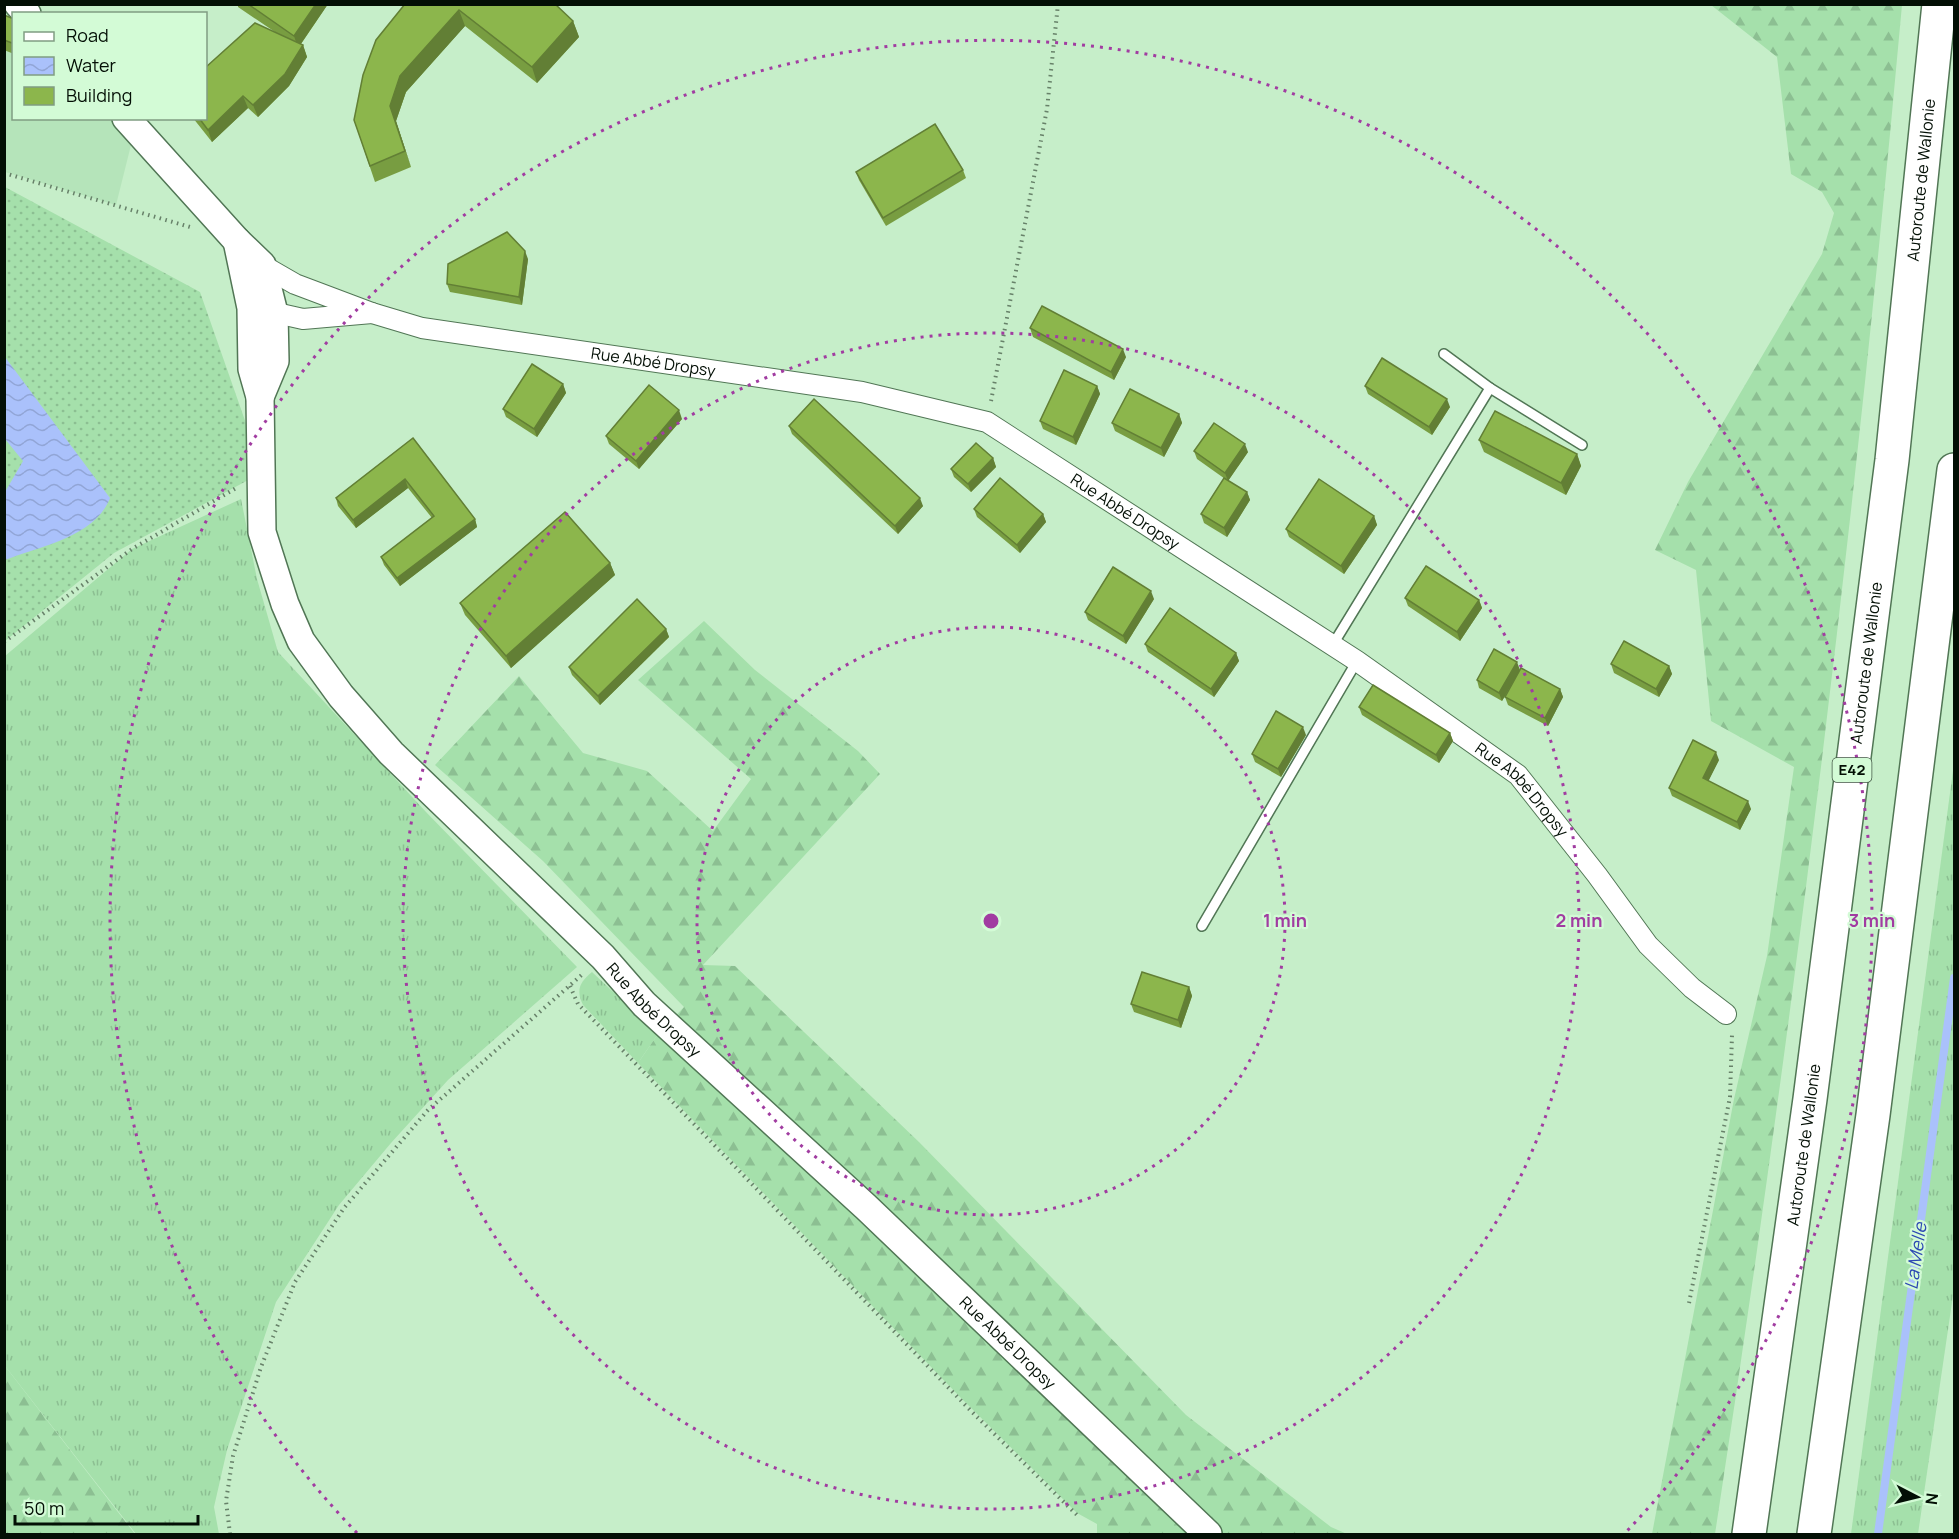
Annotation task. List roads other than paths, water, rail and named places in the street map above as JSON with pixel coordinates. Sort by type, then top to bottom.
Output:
[{"type":"highway","name":"Autoroute de Wallonie","points":[[1749,1534],[1810,1099],[1892,460],[1939,4]]},
{"type":"highway","points":[[1814,1534],[1873,1116],[1954,470]]},
{"type":"street","name":"Rue Abbé Dropsy","points":[[128,120],[237,241],[262,265],[295,284],[372,313],[422,328],[862,392],[987,422],[1357,661],[1518,775],[1597,875],[1648,945],[1692,988],[1726,1014]]},
{"type":"street","name":"Rue Abbé Dropsy","points":[[237,241],[262,310]]},
{"type":"street","name":"Rue Abbé Dropsy","points":[[262,265],[262,310],[252,369],[260,397],[263,472],[262,532],[285,604],[301,641],[341,696],[391,753],[603,957],[644,1004],[866,1206],[1208,1534]]},
{"type":"street","name":"Rue Abbé Dropsy","points":[[262,310],[303,319],[372,313]]},
{"type":"lane","points":[[1444,354],[1490,388],[1582,445]]},
{"type":"lane","points":[[1332,645],[1490,388]]},
{"type":"lane","points":[[1202,926],[1357,661]]},
{"type":"water","points":[[5,357],[110,498],[103,511],[80,531],[50,545],[5,560],[5,492],[23,461],[5,439]]},
{"type":"waterway","name":"La Melle","points":[[1878,1534],[1954,978]]}]
